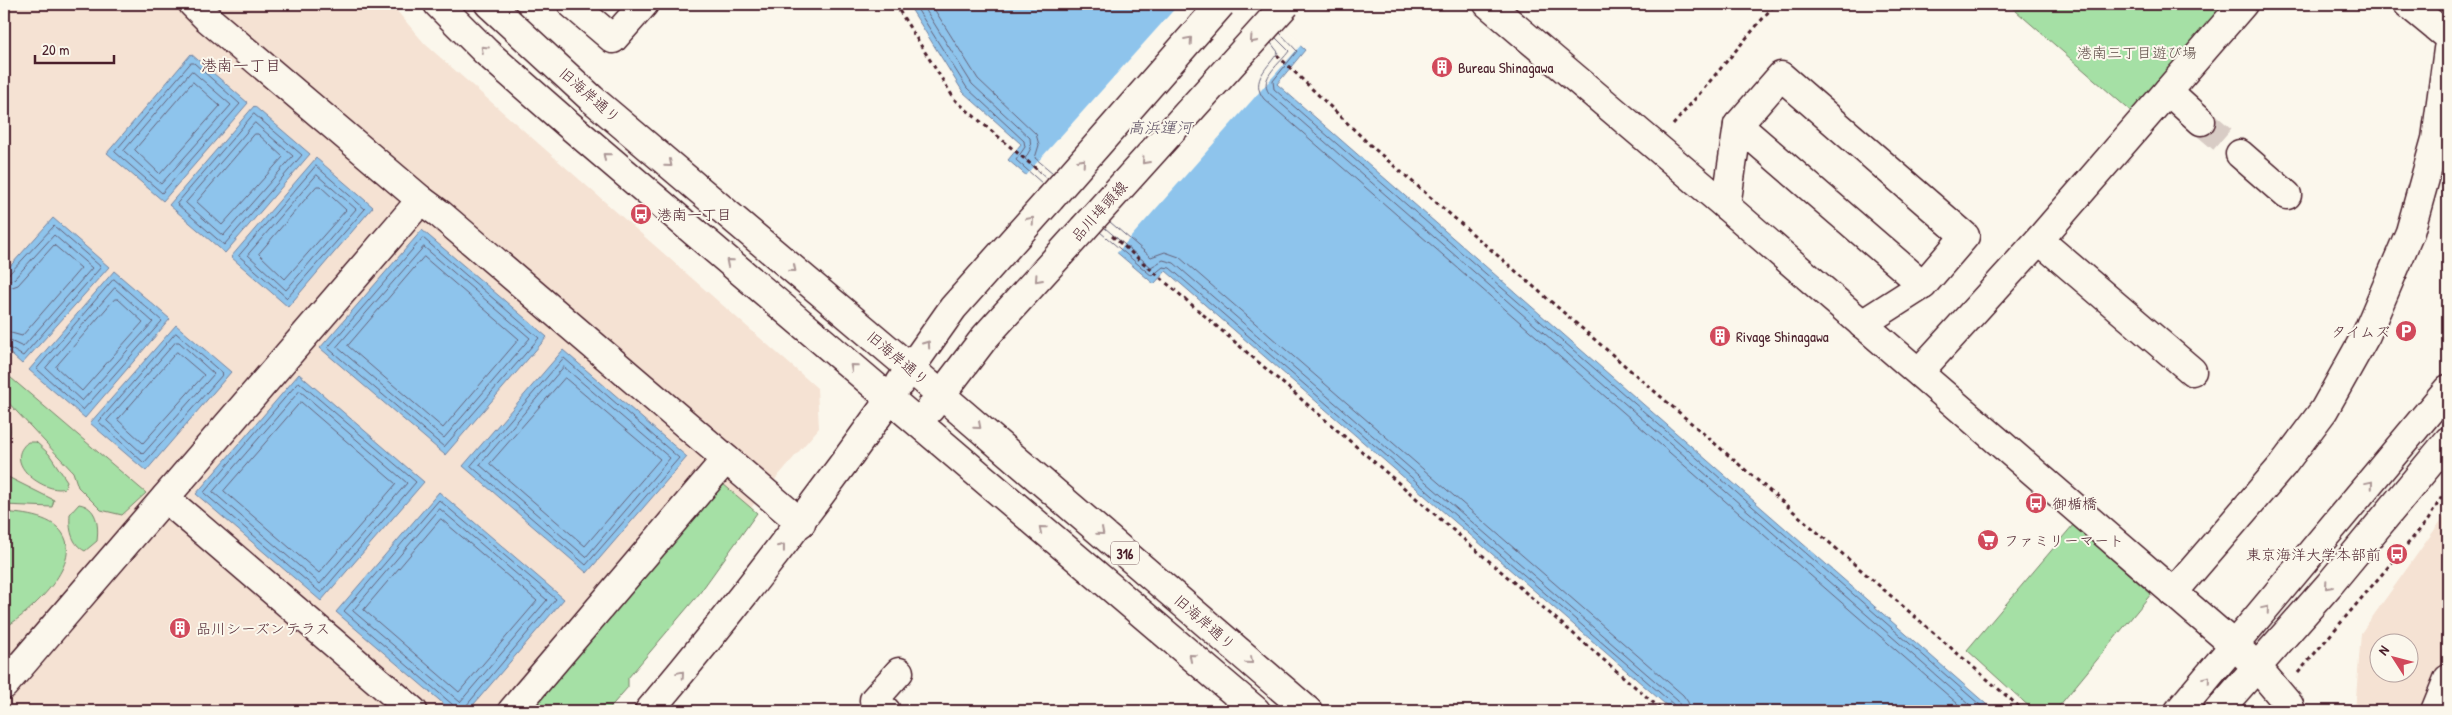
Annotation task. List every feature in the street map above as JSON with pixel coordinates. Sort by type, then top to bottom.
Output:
[{"type":"main road","points":[[193,4],[207,18],[421,200],[440,214],[801,523]]},
{"type":"main road","name":"316","points":[[438,4],[486,52],[562,119],[1256,711]]},
{"type":"main road","name":"旧海岸通り","points":[[489,4],[592,99],[941,394],[1308,711]]},
{"type":"main road","points":[[572,4],[613,39],[640,5]]},
{"type":"main road","points":[[649,711],[702,649],[801,523],[953,308],[1221,4]]},
{"type":"main road","name":"品川埠頭線","points":[[919,424],[985,337],[1286,4]]},
{"type":"main road","points":[[1488,4],[1919,372],[2257,666],[2289,705],[2291,711]]},
{"type":"main road","points":[[1919,372],[2039,240],[2242,4]]},
{"type":"main road","points":[[2408,4],[2448,37]]},
{"type":"main road","points":[[2173,593],[2282,466],[2324,410],[2366,336],[2410,232],[2436,139],[2448,49]]},
{"type":"main road","points":[[1726,206],[1738,125],[1781,76],[1966,236],[1923,285],[1862,324]]},
{"type":"main road","points":[[2168,91],[2201,121]]},
{"type":"main road","points":[[1738,125],[1923,285]]},
{"type":"main road","points":[[2240,154],[2287,195]]},
{"type":"main road","points":[[4,685],[421,200]]},
{"type":"main road","points":[[2039,240],[2192,371]]},
{"type":"main road","points":[[2179,711],[2448,389]]},
{"type":"main road","points":[[2218,711],[2329,585],[2448,441]]},
{"type":"main road","points":[[512,711],[726,459]]},
{"type":"main road","points":[[165,498],[413,711]]},
{"type":"main road","points":[[886,711],[874,700],[899,672]]},
{"type":"main road","points":[[2435,711],[2448,679]]},
{"type":"path","points":[[895,4],[955,100],[1011,147]]},
{"type":"path","points":[[1654,146],[1775,4]]},
{"type":"path","points":[[1295,71],[1370,145],[2024,711]]},
{"type":"path","points":[[1160,278],[1663,711]]},
{"type":"path","points":[[2293,679],[2428,520],[2448,486]]},
{"type":"shaded area","points":[[4,4],[391,4],[425,44],[817,388],[819,428],[578,711],[4,711]]},
{"type":"shaded area","points":[[2448,511],[2448,711],[2355,711],[2361,633]]},
{"type":"green space","name":"港南三丁目遊び場","points":[[2008,4],[2242,4],[2142,121]]},
{"type":"green space","points":[[4,372],[146,493],[122,515],[101,510],[78,487],[73,472],[4,398]]},
{"type":"green space","points":[[4,414],[9,423],[10,431],[9,439],[4,448]]},
{"type":"green space","points":[[28,442],[36,442],[49,454],[67,481],[65,488],[48,487],[30,476],[23,468],[20,459],[21,451]]},
{"type":"green space","points":[[4,475],[54,500],[52,507],[4,505]]},
{"type":"green space","points":[[723,484],[757,513],[699,594],[628,678],[628,687],[607,711],[528,711]]},
{"type":"green space","points":[[79,504],[90,509],[96,518],[98,529],[97,541],[85,551],[74,540],[70,525],[70,514]]},
{"type":"green space","points":[[4,512],[38,518],[54,525],[65,538],[67,550],[65,563],[58,577],[48,590],[25,613],[4,628]]},
{"type":"green space","points":[[2073,525],[2151,594],[2055,711],[2034,711],[1967,650]]},
{"type":"water","name":"高浜運河","points":[[908,4],[1255,4],[1305,50],[1277,84],[1994,711],[1673,711],[1166,271],[1154,284],[1008,160],[1021,144],[963,92]]},
{"type":"water","points":[[191,54],[248,103],[163,201],[107,153]]},
{"type":"water","points":[[254,106],[310,154],[225,253],[169,205]]},
{"type":"water","points":[[316,158],[373,207],[288,307],[231,257]]},
{"type":"water","points":[[53,218],[109,267],[22,364],[4,348],[4,273]]},
{"type":"water","points":[[422,230],[547,337],[445,455],[320,348]]},
{"type":"water","points":[[114,271],[170,319],[85,418],[29,370]]},
{"type":"water","points":[[176,325],[231,372],[146,471],[90,423]]},
{"type":"water","points":[[563,350],[687,457],[587,573],[463,466]]},
{"type":"water","points":[[299,374],[424,482],[321,601],[196,494]]},
{"type":"water","points":[[439,492],[564,599],[468,711],[452,711],[336,612]]},
{"type":"pier","points":[[1179,4],[1259,4],[1302,44],[1115,255],[1024,177]]},
{"type":"tunnel","points":[[2201,121],[2240,154]]},
{"type":"place","name":"Bureau Shinagawa","points":[[1442,67]]},
{"type":"place","name":"港南一丁目","points":[[641,214]]},
{"type":"place","name":"タイムズ","points":[[2406,331]]},
{"type":"place","name":"Rivage Shinagawa","points":[[1720,336]]},
{"type":"place","name":"御楯橋","points":[[2036,503]]},
{"type":"place","name":"ファミリーマート","points":[[1988,540]]},
{"type":"place","name":"東京海洋大学本部前","points":[[2397,554]]},
{"type":"place","name":"品川シーズンテラス","points":[[180,628]]},
{"type":"district","name":"港南一丁目","points":[[241,65]]}]
